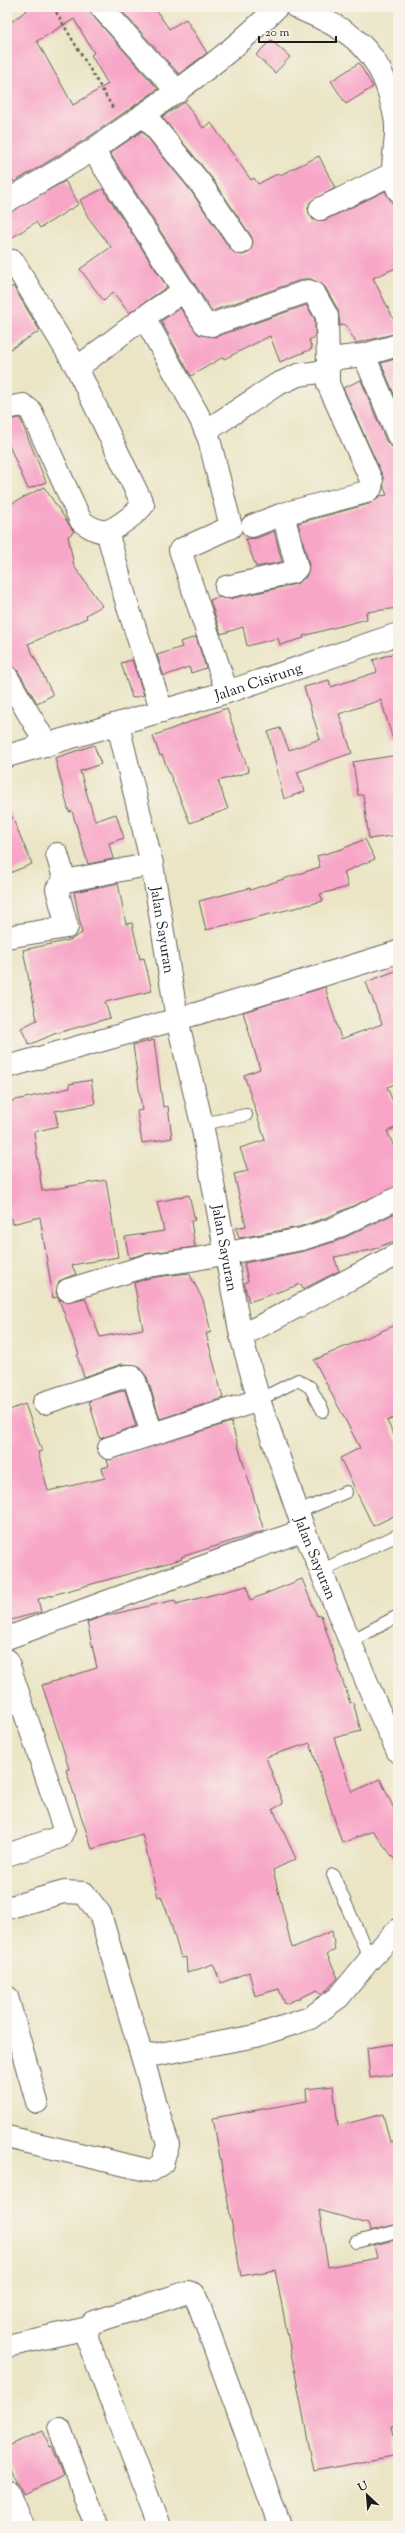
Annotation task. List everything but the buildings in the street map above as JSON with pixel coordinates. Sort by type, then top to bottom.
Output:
[{"type":"street","points":[[101,7],[178,92]]},
{"type":"street","points":[[7,201],[93,150],[178,92],[221,57],[277,7]]},
{"type":"street","points":[[296,7],[332,23],[365,46],[384,76],[396,125],[396,181],[320,209]]},
{"type":"street","points":[[144,114],[169,142],[217,205],[241,243]]},
{"type":"street","points":[[93,150],[205,324],[210,325],[308,291],[314,293],[327,316],[328,384],[372,482],[371,488],[366,492],[283,514],[252,526]]},
{"type":"street","points":[[7,408],[23,405],[31,411],[81,521],[93,529],[107,531],[138,512],[143,505],[77,368],[9,258]]},
{"type":"street","points":[[77,368],[144,317],[184,291]]},
{"type":"street","points":[[144,317],[170,359],[206,431],[231,527],[180,550],[227,692]]},
{"type":"street","points":[[206,431],[276,385],[298,375],[327,368],[338,358],[364,355],[398,345]]},
{"type":"street","points":[[364,355],[398,436]]},
{"type":"street","points":[[226,587],[293,572],[298,568],[283,514]]},
{"type":"street","points":[[107,531],[127,604],[162,711]]},
{"type":"street","name":"Jalan Cisirung","points":[[7,756],[47,746],[227,692],[398,634]]},
{"type":"street","points":[[7,677],[47,746]]},
{"type":"street","name":"Jalan Sayuran","points":[[118,725],[152,864],[177,1019],[202,1124],[241,1336],[259,1400],[301,1521],[349,1642],[398,1752]]},
{"type":"street","points":[[57,854],[65,881]]},
{"type":"street","points":[[7,937],[66,927],[57,889],[65,881],[152,864]]},
{"type":"street","points":[[7,1067],[177,1019],[398,952]]},
{"type":"street","points":[[68,1290],[146,1266],[196,1259],[226,1252],[302,1239],[333,1229],[398,1198]]},
{"type":"street","points":[[241,1336],[398,1254]]},
{"type":"street","points":[[44,1403],[130,1376],[135,1381],[152,1434]]},
{"type":"street","points":[[109,1448],[259,1400]]},
{"type":"street","points":[[7,1638],[301,1521]]},
{"type":"street","points":[[7,1660],[64,1829],[60,1837],[7,1855]]},
{"type":"street","points":[[7,1908],[64,1892],[84,1893],[100,1914],[168,2145],[162,2164],[151,2171],[7,2137]]},
{"type":"street","points":[[143,2057],[256,2036],[297,2024],[323,2011],[339,1997],[398,1930]]},
{"type":"street","points":[[7,1997],[37,2102]]},
{"type":"street","points":[[7,2346],[88,2328],[94,2322],[188,2292],[194,2294],[280,2526]]},
{"type":"street","points":[[88,2328],[88,2338],[159,2526]]},
{"type":"street","points":[[60,2429],[96,2526]]},
{"type":"street","points":[[7,2490],[22,2526]]},
{"type":"lane","points":[[202,1124],[246,1115]]},
{"type":"lane","points":[[259,1400],[298,1380],[310,1387],[323,1411]]},
{"type":"lane","points":[[301,1521],[346,1492]]},
{"type":"lane","points":[[320,1571],[398,1535]]},
{"type":"lane","points":[[349,1642],[398,1616]]},
{"type":"lane","points":[[333,1875],[370,1960]]},
{"type":"lane","points":[[356,2242],[398,2231]]},
{"type":"path","points":[[53,7],[125,127]]}]
